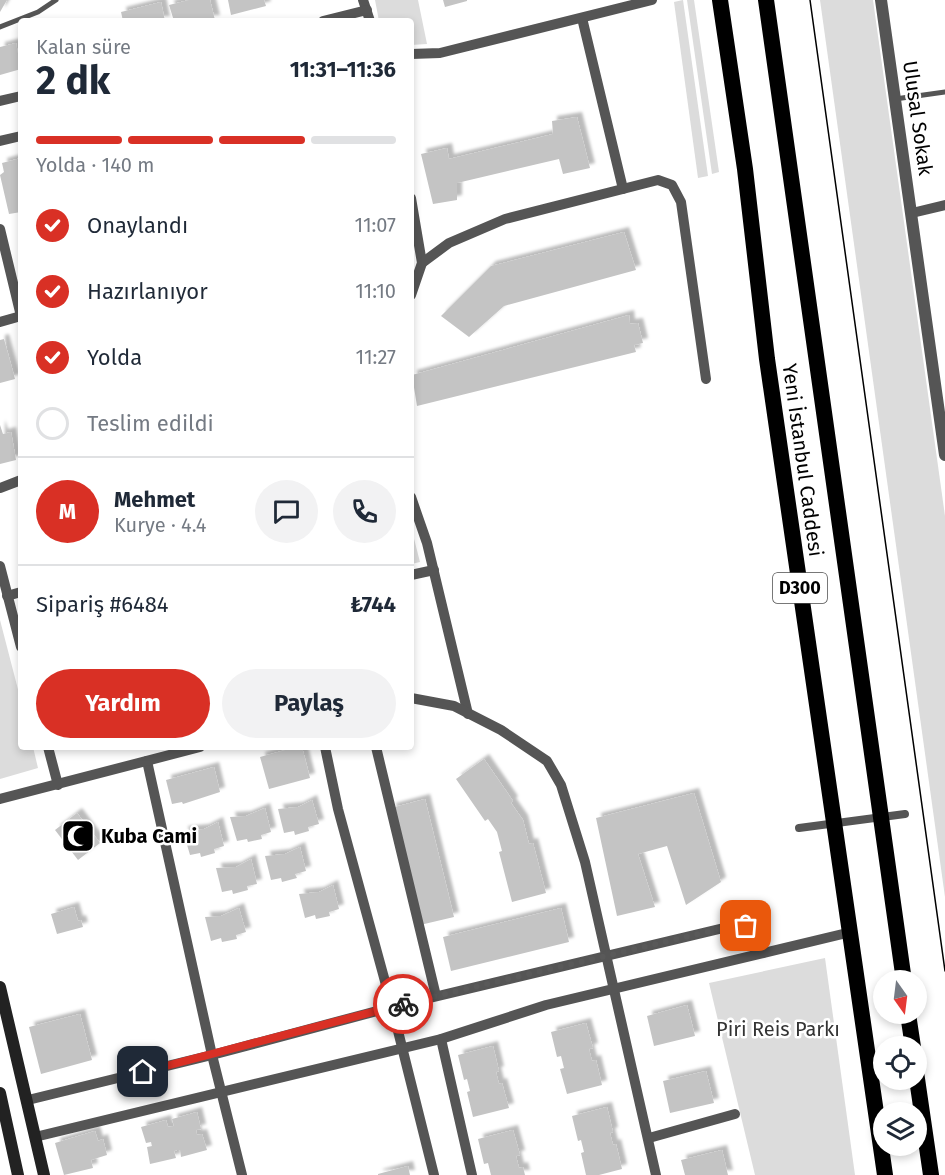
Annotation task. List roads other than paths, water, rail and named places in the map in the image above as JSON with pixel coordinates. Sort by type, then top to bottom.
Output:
[{"type":"highway","name":"Yeni İstanbul Caddesi","points":[[720,0],[745,170],[767,358],[885,1175]]},
{"type":"highway","name":"Yeni İstanbul Caddesi","points":[[766,0],[902,970]]},
{"type":"highway","points":[[919,1090],[931,1175]]},
{"type":"main road","points":[[0,987],[44,1175]]},
{"type":"main road","points":[[0,1093],[6,1144],[18,1175]]},
{"type":"street","name":"Ulusal Sokak","points":[[881,0],[945,455]]},
{"type":"street","points":[[414,54],[440,53],[645,1]]},
{"type":"street","points":[[335,18],[367,10]]},
{"type":"street","points":[[582,18],[623,189]]},
{"type":"street","points":[[0,101],[18,97]]},
{"type":"street","points":[[0,141],[18,137]]},
{"type":"street","points":[[422,263],[449,243],[505,219],[658,180],[672,185],[681,202],[706,379]]},
{"type":"street","points":[[912,213],[945,205]]},
{"type":"street","points":[[414,211],[422,263],[414,286]]},
{"type":"street","points":[[0,229],[18,304]]},
{"type":"street","points":[[0,322],[18,317]]},
{"type":"street","points":[[0,488],[18,481]]},
{"type":"street","points":[[414,508],[434,570],[468,714]]},
{"type":"street","points":[[0,566],[18,636]]},
{"type":"street","points":[[414,574],[434,570]]},
{"type":"street","points":[[7,596],[18,593]]},
{"type":"street","points":[[414,699],[454,706],[501,730],[547,761],[561,784],[585,862],[656,1175]]},
{"type":"street","points":[[49,750],[58,785]]},
{"type":"street","points":[[0,799],[189,750]]},
{"type":"street","points":[[326,750],[338,809],[392,1007],[434,1175]]},
{"type":"street","points":[[377,750],[436,996]]},
{"type":"street","points":[[147,761],[212,1055],[242,1175]]},
{"type":"street","points":[[799,828],[904,814]]},
{"type":"street","points":[[28,1100],[212,1055],[436,996],[732,926],[746,926],[758,932],[763,953]]},
{"type":"street","points":[[35,1137],[402,1049],[441,1039],[546,1005],[850,932]]},
{"type":"street","points":[[441,1039],[472,1175]]},
{"type":"street","points":[[649,1138],[735,1114]]},
{"type":"lane","points":[[23,18],[57,0]]},
{"type":"lane","points":[[0,27],[18,20]]},
{"type":"lane","points":[[895,99],[945,92]]},
{"type":"tram line","points":[[810,0],[945,971]]},
{"type":"place","name":"Kuba Cami","points":[[78,836]]},
{"type":"park label","name":"Piri Reis Parkı","points":[[778,1029]]}]
